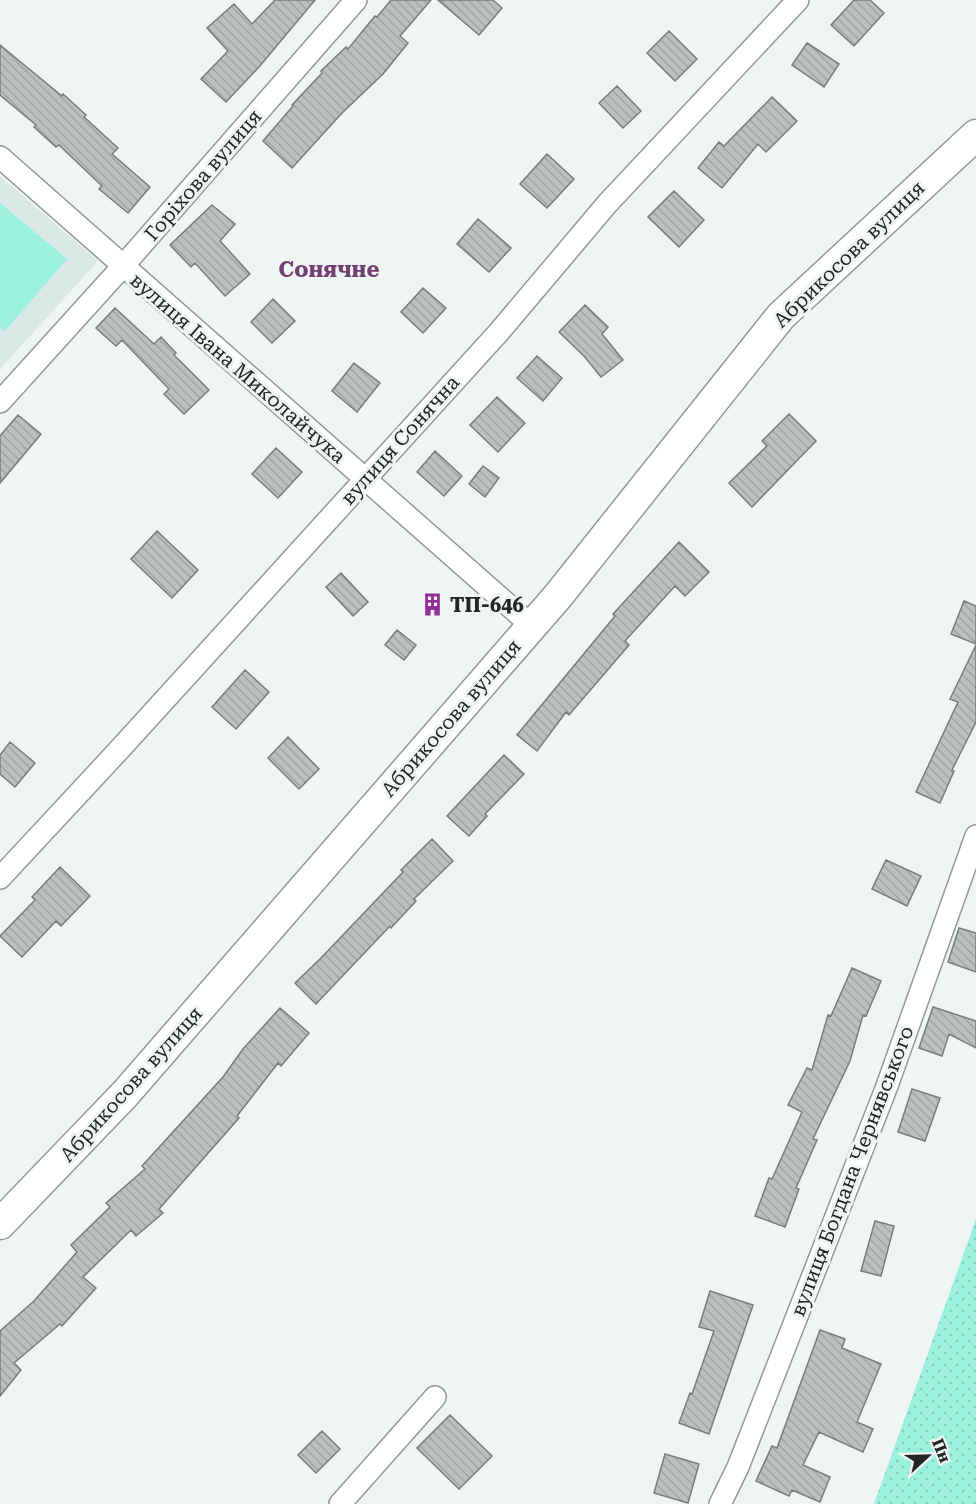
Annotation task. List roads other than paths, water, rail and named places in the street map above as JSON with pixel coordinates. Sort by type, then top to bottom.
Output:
[{"type":"street","name":"Горіхова вулиця","points":[[0,402],[123,266],[356,0]]},
{"type":"street","name":"вулиця Сонячна","points":[[0,878],[120,750],[499,332],[607,204],[798,0]]},
{"type":"street","name":"Абрикосова вулиця","points":[[0,1224],[125,1094],[531,626],[781,315],[976,135]]},
{"type":"street","name":"вулиця Івана Миколайчука","points":[[0,158],[531,626]]},
{"type":"street","name":"вулиця Богдана Чернявського","points":[[720,1504],[738,1467],[887,1086],[976,836]]},
{"type":"street","points":[[340,1504],[435,1397]]},
{"type":"place","name":"ТП-646","points":[[432,605]]},
{"type":"district","name":"Сонячне","points":[[329,269]]}]
